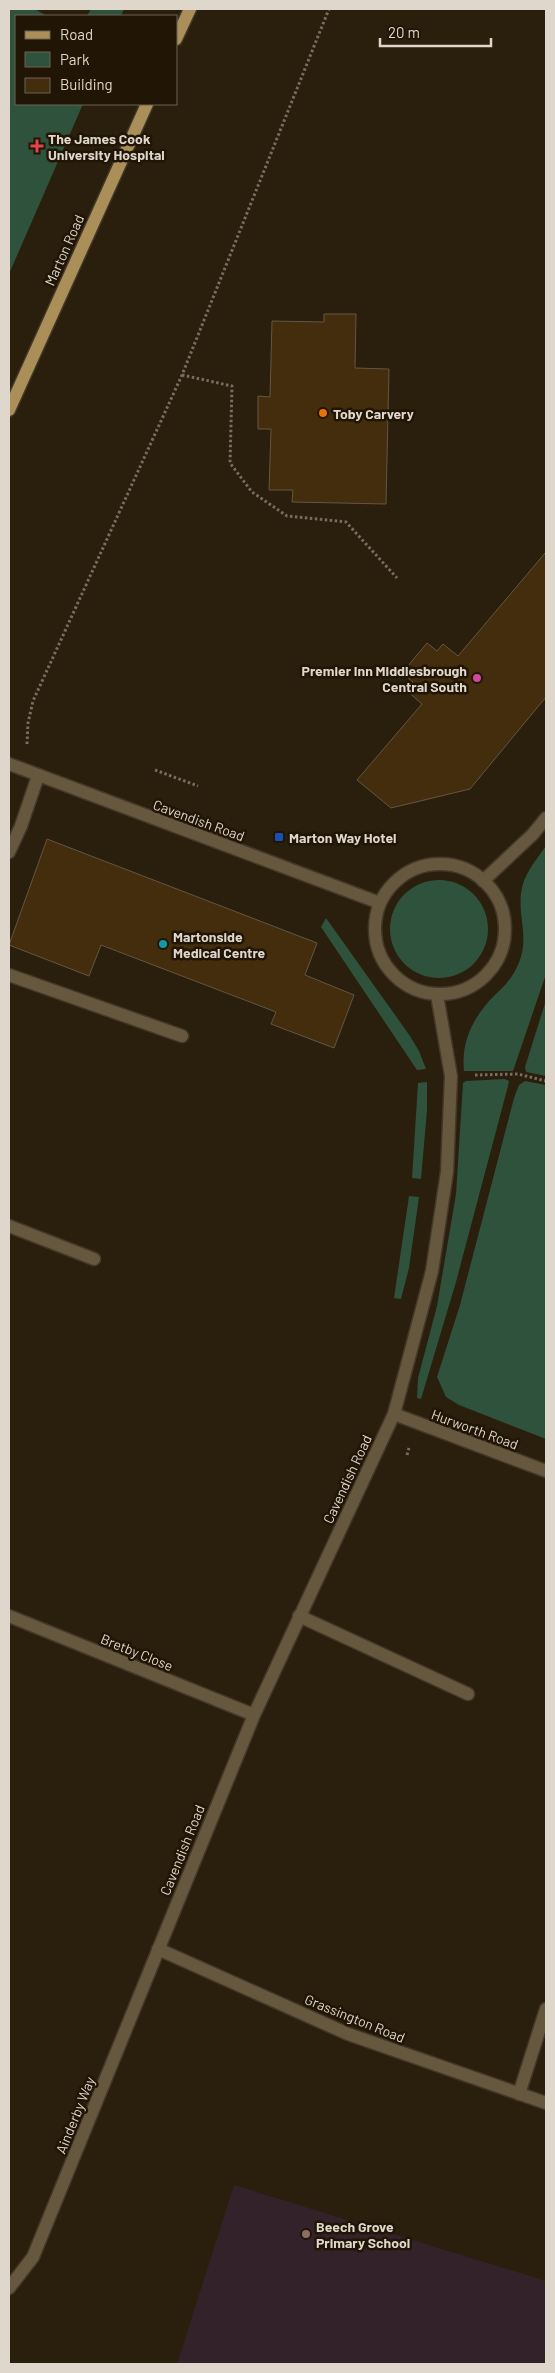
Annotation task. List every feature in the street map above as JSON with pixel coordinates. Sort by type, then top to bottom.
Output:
[{"type":"main road","points":[[178,35],[190,9]]},
{"type":"main road","name":"Marton Road","points":[[9,410],[147,105]]},
{"type":"street","name":"Cavendish Road","points":[[9,764],[380,903]]},
{"type":"street","points":[[9,852],[21,826],[38,776]]},
{"type":"street","points":[[483,881],[533,834],[546,818]]},
{"type":"street","points":[[426,865],[453,866],[466,869],[483,881],[497,896],[504,915],[505,934],[500,954],[491,971],[475,984],[457,992],[437,995],[410,987],[398,980],[384,964],[376,944],[374,924],[380,903],[391,885],[406,873],[426,865]]},
{"type":"street","points":[[9,975],[182,1036]]},
{"type":"street","name":"Cavendish Road","points":[[158,1949],[254,1715],[394,1414],[432,1271],[447,1172],[451,1076],[437,995]]},
{"type":"street","points":[[9,1226],[94,1259]]},
{"type":"street","name":"Hurworth Road","points":[[394,1414],[546,1471]]},
{"type":"street","name":"Bretby Close","points":[[9,1616],[254,1715]]},
{"type":"street","points":[[300,1616],[468,1694]]},
{"type":"street","name":"Grassington Road","points":[[158,1949],[348,2034],[546,2103]]},
{"type":"street","name":"Ainderby Way","points":[[9,2288],[34,2256],[158,1949]]},
{"type":"street","points":[[519,2094],[546,2009]]},
{"type":"path","points":[[38,776],[27,748],[28,723],[34,701],[182,375],[329,9]]},
{"type":"path","points":[[182,375],[232,386],[230,463],[252,492],[287,516],[346,522],[396,578]]},
{"type":"path","points":[[155,770],[198,786]]},
{"type":"path","points":[[451,1076],[518,1074],[546,1080]]},
{"type":"shaded area","name":"Beech Grove Primary School","points":[[234,2185],[546,2281],[546,2364],[177,2364]]},
{"type":"green space","name":"The James Cook University Hospital","points":[[9,9],[35,9],[45,15],[15,15],[15,105],[83,105],[9,274]]},
{"type":"green space","points":[[91,9],[124,9],[121,15],[88,15]]},
{"type":"green space","points":[[546,846],[546,974],[513,1071],[464,1071],[464,1051],[469,1032],[485,1006],[511,977],[520,959],[523,949],[522,886],[530,868]]},
{"type":"green space","points":[[439,880],[458,884],[474,894],[484,910],[488,929],[484,948],[474,964],[458,974],[439,978],[420,974],[404,964],[394,948],[390,929],[394,910],[404,894],[420,884]]},
{"type":"green space","points":[[326,918],[410,1036],[419,1051],[426,1069],[417,1070],[321,927]]},
{"type":"green space","points":[[546,1000],[546,1076],[526,1072],[525,1067]]},
{"type":"green space","points":[[505,1079],[509,1081],[508,1086],[456,1282],[421,1399],[417,1398],[418,1378],[437,1306],[456,1194],[463,1083],[466,1081]]},
{"type":"green space","points":[[525,1081],[546,1085],[546,1439],[459,1405],[446,1397],[437,1377],[460,1305],[514,1098],[519,1085]]},
{"type":"green space","points":[[427,1082],[427,1110],[421,1179],[412,1178],[418,1083]]},
{"type":"green space","points":[[409,1196],[419,1197],[409,1268],[401,1299],[394,1298]]},
{"type":"building","name":"Toby Carvery","points":[[324,314],[356,314],[355,368],[389,369],[386,504],[292,502],[293,490],[269,490],[271,429],[258,429],[258,396],[270,397],[272,321],[324,322]]},
{"type":"building","name":"Premier Inn Middlesbrough Central South","points":[[546,552],[546,697],[470,789],[391,808],[357,780],[422,704],[406,690],[413,682],[402,673],[427,643],[437,651],[443,644],[458,656]]},
{"type":"building","name":"Martonside Medical Centre","points":[[47,839],[317,943],[305,975],[354,995],[334,1048],[271,1024],[276,1012],[101,945],[89,976],[9,945]]},
{"type":"place","name":"The James Cook University Hospital","points":[[37,146]]},
{"type":"place","name":"Toby Carvery","points":[[323,413]]},
{"type":"place","name":"Premier Inn Middlesbrough Central South","points":[[477,678]]},
{"type":"place","name":"Marton Way Hotel","points":[[279,837]]},
{"type":"place","name":"Martonside Medical Centre","points":[[163,944]]},
{"type":"place","name":"Beech Grove Primary School","points":[[306,2234]]}]
